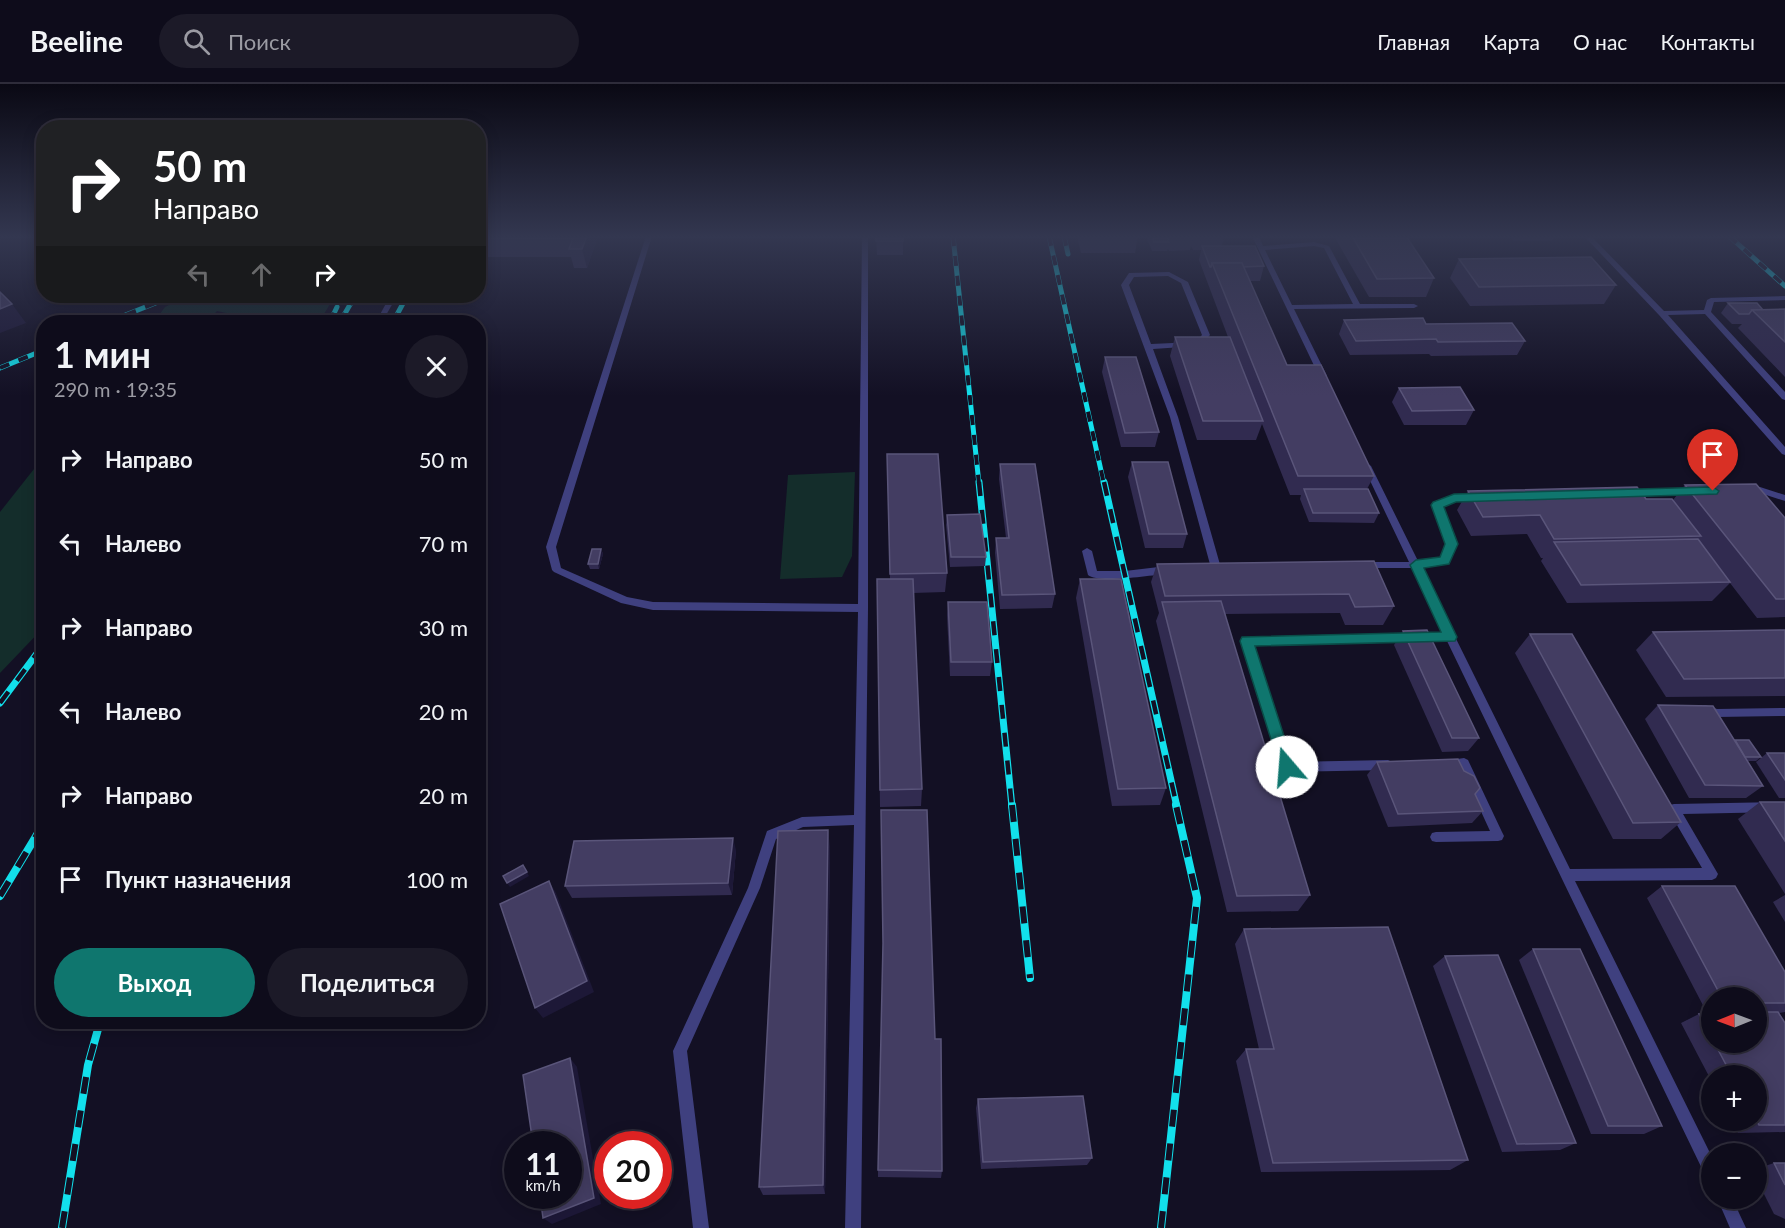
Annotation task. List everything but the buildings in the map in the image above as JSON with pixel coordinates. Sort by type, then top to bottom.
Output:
[{"type":"lane","points":[[632,289],[551,547],[557,570],[625,600],[653,606],[863,608]]},
{"type":"lane","points":[[853,1228],[863,608],[865,289]]},
{"type":"lane","points":[[1127,289],[1174,417],[1216,568]]},
{"type":"lane","points":[[1148,346],[1197,344],[1206,335],[1187,289]]},
{"type":"lane","points":[[1281,289],[1327,386]]},
{"type":"lane","points":[[1349,289],[1358,306]]},
{"type":"lane","points":[[1639,289],[1785,452]]},
{"type":"lane","points":[[1707,312],[1712,300],[1785,298]]},
{"type":"lane","points":[[1290,307],[1414,306]]},
{"type":"lane","points":[[1662,313],[1707,312],[1785,397]]},
{"type":"lane","points":[[1363,458],[1701,1151]]},
{"type":"lane","points":[[1737,491],[1760,490],[1785,498]]},
{"type":"lane","points":[[1619,494],[1701,492]]},
{"type":"lane","points":[[1357,566],[1416,565],[1444,560],[1452,544],[1437,505],[1454,498],[1490,497]]},
{"type":"lane","points":[[1087,551],[1093,575],[1125,575],[1181,570]]},
{"type":"lane","points":[[1204,568],[1228,568]]},
{"type":"lane","points":[[1405,765],[1287,767],[1246,641],[1450,637]]},
{"type":"lane","points":[[1696,706],[1718,713],[1785,712]]},
{"type":"lane","points":[[1436,837],[1498,836],[1464,763],[1441,764]]},
{"type":"lane","points":[[1566,875],[1712,873],[1674,808],[1785,807]]},
{"type":"lane","points":[[700,1228],[681,1051],[754,888],[771,835],[802,822],[860,820]]},
{"type":"lane","points":[[1729,1209],[1738,1228]]},
{"type":"green space","points":[[173,303],[331,303],[323,315],[236,315],[217,311],[213,315],[159,315],[165,307]]},
{"type":"green space","points":[[36,465],[36,635],[0,673],[0,512]]},
{"type":"green space","points":[[855,472],[852,556],[842,577],[780,579],[788,475]]},
{"type":"railway","points":[[959,289],[979,484]]},
{"type":"railway","points":[[1061,289],[1104,484]]},
{"type":"railway","points":[[126,315],[156,303]]},
{"type":"railway","points":[[344,315],[351,303]]},
{"type":"railway","points":[[397,315],[403,303]]},
{"type":"railway","points":[[333,315],[337,307]]},
{"type":"railway","points":[[0,368],[36,353]]},
{"type":"railway","points":[[979,482],[1012,807]]},
{"type":"railway","points":[[1104,482],[1177,807]]},
{"type":"railway","points":[[0,703],[36,655]]},
{"type":"railway","points":[[1012,805],[1030,978]]},
{"type":"railway","points":[[1161,1228],[1197,898],[1176,805]]},
{"type":"railway","points":[[0,896],[36,836]]},
{"type":"railway","points":[[62,1228],[88,1065],[98,1029]]},
{"type":"route","points":[[1287,767],[1246,641],[1450,637],[1416,565],[1444,560],[1452,544],[1437,505],[1454,498],[1713,491]]}]
